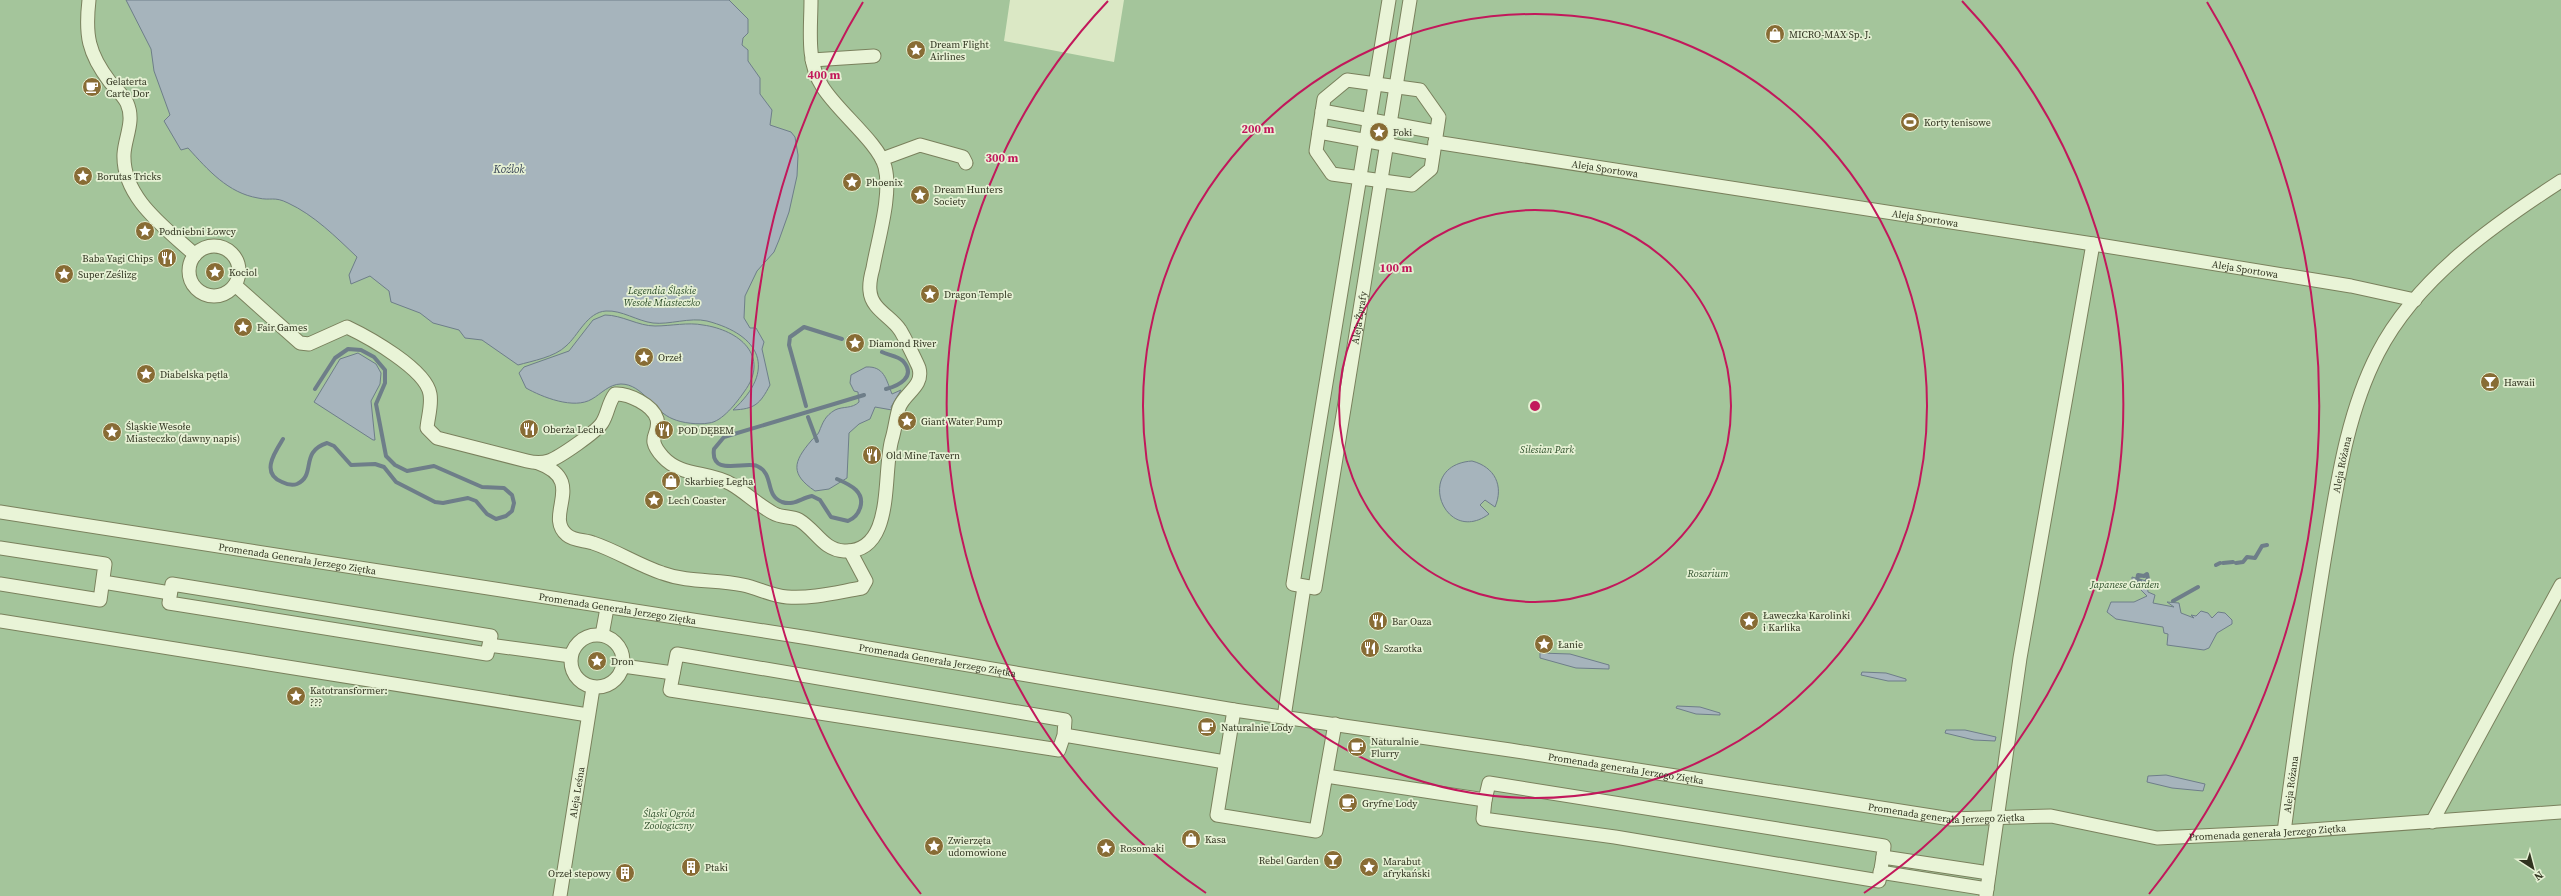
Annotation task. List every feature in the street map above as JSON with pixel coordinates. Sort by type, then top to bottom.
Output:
[{"type":"street","points":[[89,0],[86,30],[92,51],[104,73],[127,103],[130,114],[130,129],[124,152],[127,176],[141,202],[195,255]]},
{"type":"street","points":[[538,463],[559,456],[596,430],[603,421],[610,400],[615,394],[625,394],[653,412],[657,419],[653,441],[657,450],[669,464],[728,482],[775,515],[797,519],[827,546],[837,551],[850,551],[866,546],[879,529],[884,509],[890,446],[896,430],[900,407],[916,387],[919,377],[919,367],[900,330],[872,302],[870,292],[886,192],[886,176],[882,159],[822,86],[812,60],[811,0]]},
{"type":"street","points":[[1284,717],[1304,586],[1360,177],[1389,0]]},
{"type":"street","name":"Aleja Żyrafy","points":[[1304,586],[1382,180],[1410,0]]},
{"type":"street","points":[[812,60],[874,56]]},
{"type":"street","points":[[1346,80],[1396,87],[1420,90],[1439,117],[1431,169],[1412,185],[1332,174],[1316,151],[1324,99],[1346,80]]},
{"type":"street","points":[[1322,111],[1391,123],[1435,142]]},
{"type":"street","points":[[1319,132],[1387,144],[1435,142]]},
{"type":"street","name":"Aleja Sportowa","points":[[1435,142],[2093,244],[2351,286],[2415,300]]},
{"type":"street","points":[[882,159],[920,145],[963,157],[966,163]]},
{"type":"street","name":"Aleja Różana","points":[[2284,832],[2319,594],[2335,499],[2353,411],[2379,352],[2415,300],[2466,248],[2520,207],[2561,181]]},
{"type":"street","points":[[1880,872],[1987,892],[1996,817],[2020,658],[2093,244]]},
{"type":"street","points":[[213,246],[228,250],[238,262],[238,278],[235,285],[229,291],[213,296],[197,289],[190,274],[190,266],[195,255],[205,248],[213,246]]},
{"type":"street","points":[[235,285],[300,343],[309,344],[346,327],[402,359],[427,385],[431,401],[427,428],[437,438],[538,463],[550,468],[562,481],[564,492],[560,518],[562,528],[568,536],[593,543],[636,564],[664,574],[688,580],[743,585],[788,597],[814,596],[862,588],[866,581],[850,551]]},
{"type":"street","name":"Promenada Generała Jerzego Ziętka","points":[[0,512],[607,608],[815,639],[1234,710],[1284,717]]},
{"type":"street","points":[[0,548],[105,564],[100,600],[0,584]]},
{"type":"street","points":[[103,582],[170,593]]},
{"type":"street","points":[[172,584],[409,622],[491,636],[489,645],[487,654],[169,603],[170,593],[172,584]]},
{"type":"street","points":[[2432,822],[2561,585]]},
{"type":"street","points":[[602,635],[607,608]]},
{"type":"street","points":[[0,621],[588,715]]},
{"type":"street","points":[[602,635],[613,640],[621,649],[623,666],[616,680],[602,688],[593,688],[578,680],[573,673],[571,656],[579,642],[586,637],[602,635]]},
{"type":"street","points":[[489,645],[571,656]]},
{"type":"street","points":[[677,654],[1065,720],[1064,735],[1060,750],[670,690],[677,654]]},
{"type":"street","points":[[623,666],[673,673]]},
{"type":"street","name":"Aleja Leśna","points":[[560,896],[593,688]]},
{"type":"street","points":[[1234,710],[1216,816],[1316,831],[1335,724]]},
{"type":"street","name":"Promenada generała Jerzego Ziętka","points":[[1284,717],[1951,819],[2051,816],[2157,838],[2284,832],[2561,812]]},
{"type":"street","points":[[1064,735],[1225,762]]},
{"type":"street","points":[[1326,776],[1485,800]]},
{"type":"street","points":[[1488,783],[1884,846],[1883,857],[1879,881],[1614,837],[1483,819],[1485,800],[1488,783]]},
{"type":"street","points":[[1883,857],[1989,873]]},
{"type":"green space","name":"Silesian Park","points":[[0,0],[1010,0],[1004,41],[1114,62],[1124,0],[2561,0],[2561,896],[0,896]]},
{"type":"water","name":"Koźlok","points":[[126,0],[729,0],[748,19],[748,33],[743,38],[742,45],[748,50],[748,61],[760,78],[760,94],[772,110],[770,125],[791,132],[795,137],[798,155],[797,176],[789,212],[779,240],[774,252],[757,271],[745,296],[744,318],[750,328],[756,328],[764,342],[762,349],[770,385],[763,397],[752,407],[733,410],[747,395],[755,381],[758,368],[757,356],[751,345],[740,335],[725,327],[707,321],[694,320],[653,323],[618,312],[599,312],[593,315],[583,325],[570,342],[561,350],[543,358],[518,365],[482,340],[465,338],[459,330],[433,323],[420,313],[391,302],[389,291],[370,276],[351,284],[349,275],[357,257],[316,220],[298,208],[283,201],[258,198],[237,191],[228,186],[211,172],[188,148],[181,150],[164,121],[170,115],[154,71],[151,49]]},
{"type":"water","points":[[605,315],[611,315],[649,326],[697,324],[716,328],[728,333],[739,339],[747,347],[752,356],[754,367],[751,379],[741,396],[724,415],[714,422],[700,424],[681,422],[673,419],[660,411],[636,388],[629,385],[617,384],[592,399],[585,402],[576,403],[558,401],[526,388],[519,373],[524,367],[569,351],[593,320]]},
{"type":"water","points":[[358,353],[376,364],[381,373],[380,384],[371,401],[375,440],[314,402],[340,359]]},
{"type":"water","points":[[866,367],[872,367],[884,374],[892,394],[901,390],[891,407],[892,410],[875,407],[870,419],[859,424],[849,433],[847,478],[829,489],[815,491],[801,479],[797,468],[798,462],[805,448],[818,433],[823,422],[829,415],[835,410],[853,406],[859,402],[858,392],[854,391],[850,383],[851,375]]},
{"type":"water","points":[[1472,461],[1487,468],[1496,478],[1498,485],[1498,499],[1495,507],[1485,500],[1480,505],[1489,514],[1473,521],[1459,520],[1448,513],[1442,501],[1440,488],[1443,476],[1454,466]]},
{"type":"water","points":[[2132,577],[2150,582],[2147,583],[2148,592],[2155,595],[2153,603],[2174,607],[2167,602],[2179,603],[2181,613],[2194,618],[2191,615],[2196,616],[2201,611],[2208,613],[2212,618],[2218,612],[2225,613],[2232,620],[2232,624],[2217,633],[2209,648],[2204,650],[2167,645],[2168,634],[2164,633],[2163,627],[2116,619],[2107,612],[2111,602],[2134,602],[2147,596],[2141,590],[2141,583],[2132,581]]},
{"type":"water","points":[[1540,653],[1570,654],[1609,665],[1609,669],[1576,668],[1540,658]]},
{"type":"water","points":[[1862,672],[1886,673],[1906,679],[1906,681],[1888,681],[1861,675]]},
{"type":"water","points":[[1677,706],[1700,707],[1720,713],[1720,715],[1696,714],[1676,708]]},
{"type":"water","points":[[1946,730],[1965,730],[1996,737],[1995,741],[1974,740],[1945,733]]},
{"type":"water","points":[[2166,775],[2205,784],[2203,791],[2172,788],[2147,782],[2148,776]]},
{"type":"waterway","name":"Diamond River","points":[[806,406],[789,345],[790,337],[804,327],[842,339]]},
{"type":"waterway","points":[[283,439],[273,456],[271,468],[275,478],[287,484],[295,485],[303,480],[313,452],[318,447],[327,443],[334,446],[351,465],[375,464],[384,467],[396,482],[435,502],[443,503],[468,498],[476,501],[487,514],[496,519],[506,516],[512,511],[514,503],[512,495],[504,488],[482,487],[434,466],[407,471],[395,465],[386,456],[376,404],[385,383],[385,370],[374,357],[361,350],[348,349],[335,358],[315,389]]},
{"type":"waterway","name":"Diamond River","points":[[882,352],[901,359],[907,367],[908,372],[904,380],[896,386],[886,389]]},
{"type":"waterway","name":"Diamond River","points":[[837,479],[854,488],[861,498],[858,512],[848,521],[831,517],[820,500],[812,496],[790,503],[782,502],[776,499],[763,470],[752,465],[730,466],[717,463],[714,458],[714,449],[724,437],[864,395]]},
{"type":"waterway","name":"Diamond River","points":[[808,417],[817,441]]},
{"type":"waterway","points":[[2236,563],[2243,562],[2247,557],[2255,558],[2262,546],[2267,545]]},
{"type":"waterway","points":[[2223,563],[2233,562]]},
{"type":"waterway","points":[[2216,565],[2220,563]]},
{"type":"waterway","points":[[2140,581],[2137,580],[2138,575],[2144,576],[2147,574],[2148,579],[2144,584]]},
{"type":"waterway","points":[[2173,601],[2198,587]]},
{"type":"place","name":"MICRO-MAX Sp. J.","points":[[1775,34]]},
{"type":"place","name":"Dream Flight Airlines","points":[[916,50]]},
{"type":"place","name":"Gelaterta Carte Dor","points":[[92,87]]},
{"type":"place","name":"Korty tenisowe","points":[[1910,122]]},
{"type":"place","name":"Foki","points":[[1379,132]]},
{"type":"place","name":"Borutas Tricks","points":[[83,176]]},
{"type":"place","name":"Phoenix","points":[[852,182]]},
{"type":"place","name":"Dream Hunters Society","points":[[920,195]]},
{"type":"place","name":"Podniebni Łowcy","points":[[145,231]]},
{"type":"place","name":"Baba Yagi Chips","points":[[167,258]]},
{"type":"place","name":"Kociol","points":[[215,272]]},
{"type":"place","name":"Super Ześlizg","points":[[64,274]]},
{"type":"place","name":"Dragon Temple","points":[[930,294]]},
{"type":"place","name":"Fair Games","points":[[243,327]]},
{"type":"place","name":"Diamond River","points":[[855,343]]},
{"type":"place","name":"Orzeł","points":[[644,357]]},
{"type":"place","name":"Diabelska pętla","points":[[146,374]]},
{"type":"place","name":"Hawaii","points":[[2490,382]]},
{"type":"place","name":"Giant Water Pump","points":[[907,421]]},
{"type":"place","name":"Oberża Lecha","points":[[529,429]]},
{"type":"place","name":"POD DĘBEM","points":[[664,430]]},
{"type":"place","name":"Śląskie Wesołe Miasteczko (dawny napis)","points":[[112,432]]},
{"type":"place","name":"Old Mine Tavern","points":[[872,455]]},
{"type":"place","name":"Skarbieg Legha","points":[[671,481]]},
{"type":"place","name":"Lech Coaster","points":[[654,500]]},
{"type":"place","name":"Bar Oaza","points":[[1378,621]]},
{"type":"place","name":"Ławeczka Karolinki i Karlika","points":[[1749,621]]},
{"type":"place","name":"Łanie","points":[[1544,644]]},
{"type":"place","name":"Szarotka","points":[[1370,648]]},
{"type":"place","name":"Dron","points":[[597,661]]},
{"type":"place","name":"Katotransformer: ???","points":[[296,696]]},
{"type":"place","name":"Naturalnie Lody","points":[[1207,727]]},
{"type":"place","name":"Naturalnie Flurry","points":[[1357,747]]},
{"type":"place","name":"Gryfne Lody","points":[[1348,803]]},
{"type":"place","name":"Kasa","points":[[1191,839]]},
{"type":"place","name":"Zwierzęta udomowione","points":[[934,846]]},
{"type":"place","name":"Rosomaki","points":[[1106,848]]},
{"type":"place","name":"Rebel Garden","points":[[1333,860]]},
{"type":"place","name":"Ptaki","points":[[691,867]]},
{"type":"place","name":"Marabut afrykański","points":[[1369,867]]},
{"type":"place","name":"Orzeł stepowy","points":[[625,873]]},
{"type":"park label","name":"Legendia Śląskie Wesołe Miasteczko","points":[[662,296]]},
{"type":"park label","name":"Rosarium","points":[[1708,573]]},
{"type":"park label","name":"Japanese Garden","points":[[2125,584]]},
{"type":"park label","name":"Śląski Ogród Zoologiczny","points":[[669,818]]}]
